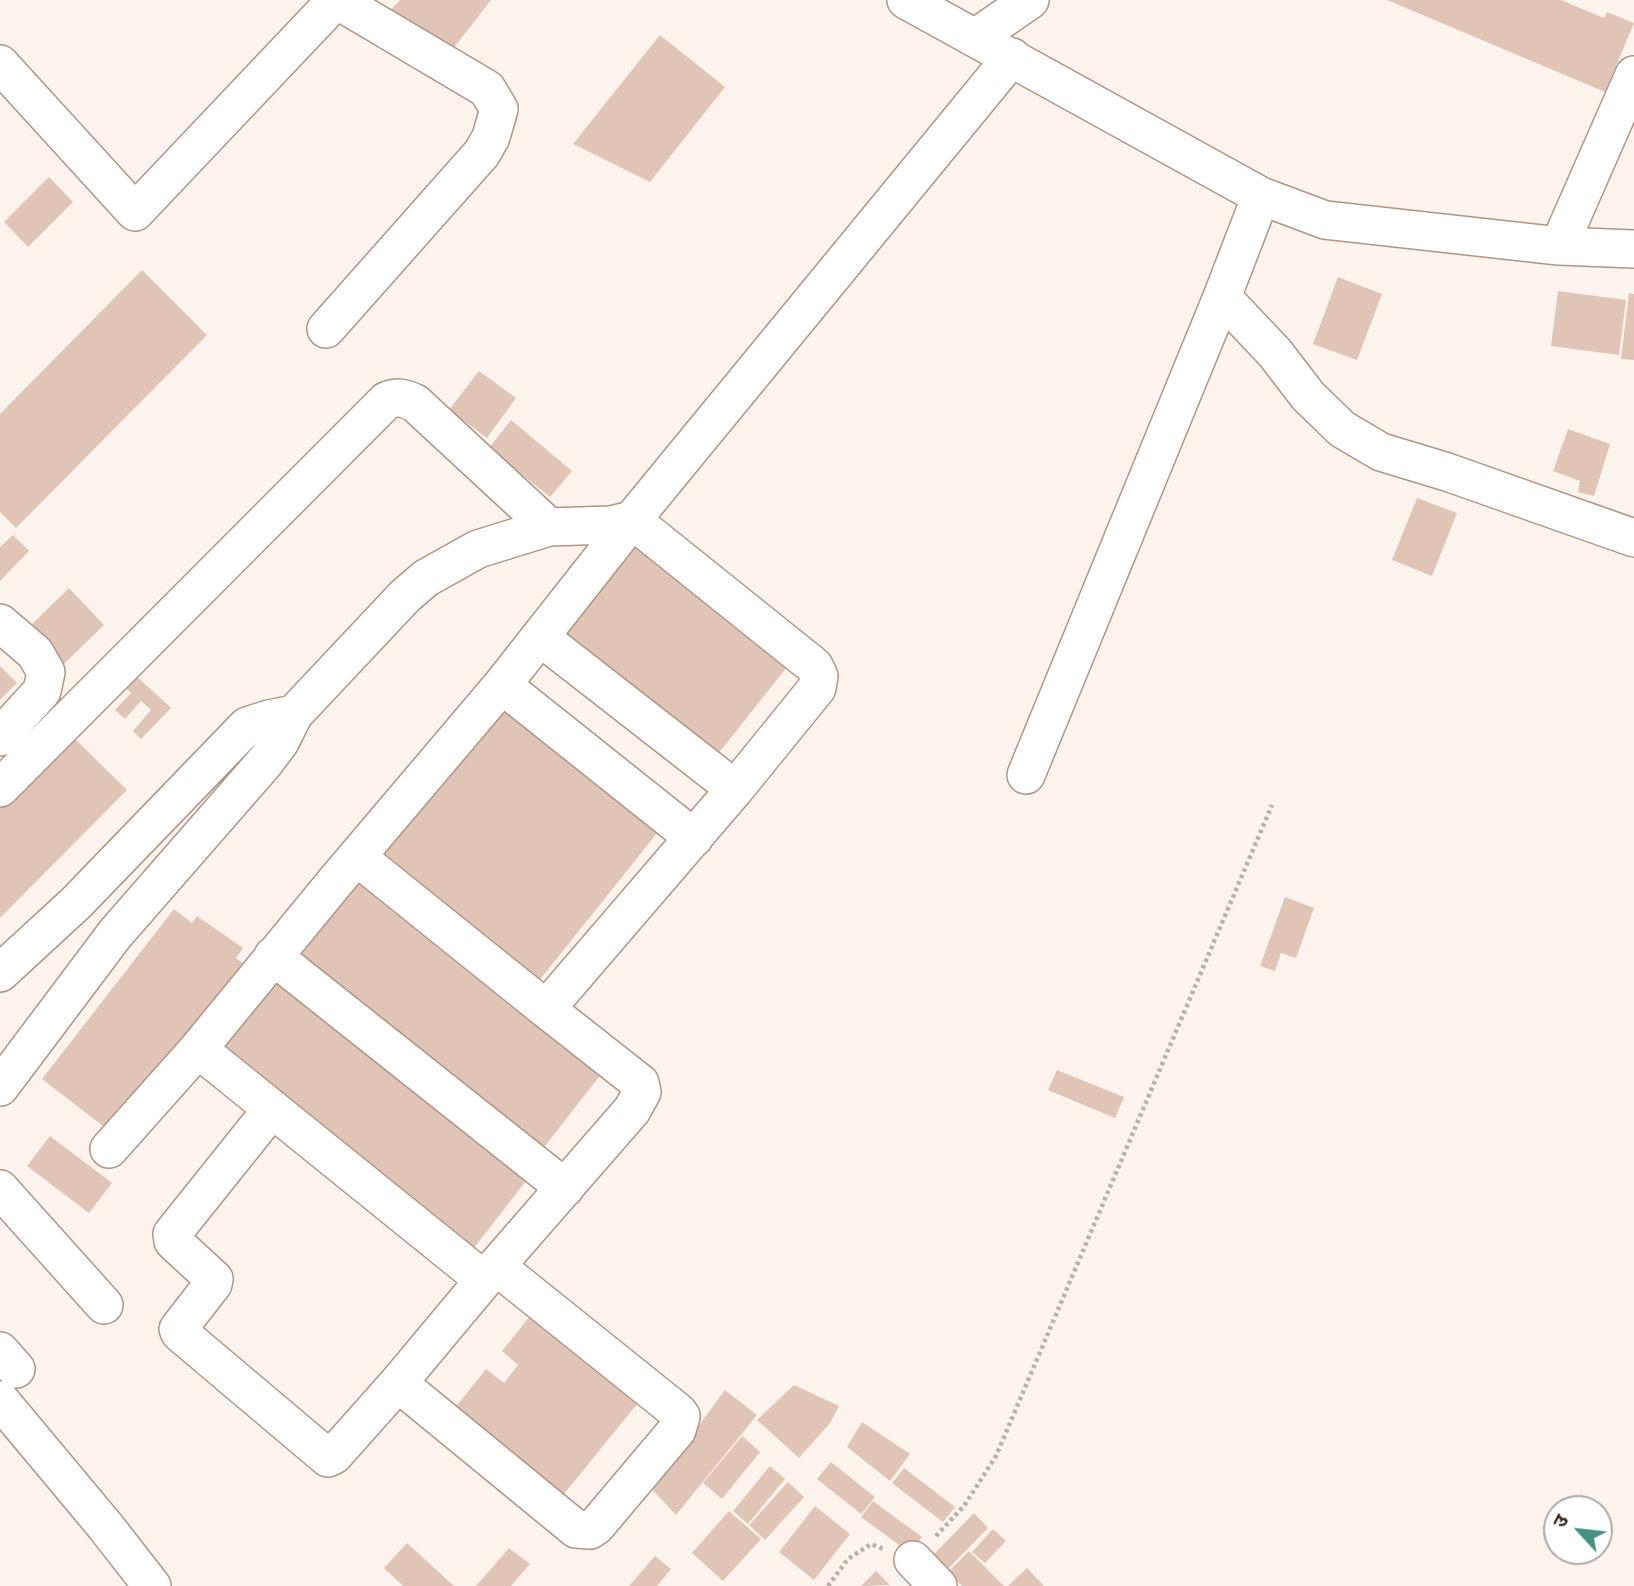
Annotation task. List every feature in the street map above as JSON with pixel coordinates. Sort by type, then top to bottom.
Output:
[{"type":"street","points":[[0,64],[135,212],[337,0],[487,89],[499,109],[491,137],[482,153],[326,329]]},
{"type":"street","points":[[906,0],[1261,196],[1325,220],[1559,246],[1634,249]]},
{"type":"street","points":[[975,38],[1030,0]]},
{"type":"street","points":[[109,1149],[198,1049],[502,685],[632,520],[1012,57]]},
{"type":"street","points":[[1559,246],[1634,75]]},
{"type":"street","points":[[1026,775],[1261,196]]},
{"type":"street","points":[[1222,297],[1275,353],[1308,396],[1342,429],[1381,452],[1447,472],[1634,538]]},
{"type":"street","points":[[0,788],[386,401],[404,397],[415,403],[549,527]]},
{"type":"street","points":[[0,1087],[115,934],[281,742],[294,714],[405,596],[426,578],[478,549],[549,527],[611,525],[632,520]]},
{"type":"street","points":[[547,1009],[694,838],[817,688],[819,676],[814,666],[632,520]]},
{"type":"street","points":[[0,623],[35,653],[46,672],[42,691],[0,737]]},
{"type":"street","points":[[540,637],[735,789]]},
{"type":"street","points":[[502,685],[694,838]]},
{"type":"street","points":[[0,973],[76,903],[247,726],[294,714]]},
{"type":"street","points":[[272,1109],[172,1234],[173,1241],[215,1279],[179,1331],[328,1458],[334,1455],[398,1383],[632,1110],[642,1092],[640,1083],[631,1075],[357,857]]},
{"type":"street","points":[[76,903],[115,934]]},
{"type":"street","points":[[273,957],[565,1188]]},
{"type":"street","points":[[198,1049],[272,1109],[681,1416],[677,1430],[596,1526],[583,1531],[576,1529],[398,1383]]},
{"type":"street","points":[[0,1189],[104,1305]]},
{"type":"street","points":[[5,1373],[106,1527],[152,1586]]},
{"type":"street","points":[[913,1560],[938,1586]]},
{"type":"path","points":[[828,1586],[848,1559],[871,1544],[913,1560],[964,1506],[996,1456],[1272,805]]},
{"type":"building","points":[[400,0],[491,0],[446,58],[380,21]]},
{"type":"building","points":[[1387,0],[1561,0],[1604,18],[1607,12],[1634,23],[1605,92]]},
{"type":"building","points":[[660,35],[725,87],[650,182],[573,144]]},
{"type":"building","points":[[49,177],[73,202],[28,247],[4,222]]},
{"type":"building","points":[[142,270],[207,335],[16,528],[0,512],[0,414]]},
{"type":"building","points":[[1338,277],[1382,294],[1357,360],[1313,344]]},
{"type":"building","points":[[1558,291],[1626,300],[1619,355],[1551,346]]},
{"type":"building","points":[[1629,293],[1634,294],[1634,360],[1621,359]]},
{"type":"building","points":[[479,371],[516,398],[487,438],[449,410]]},
{"type":"building","points":[[511,420],[572,471],[550,497],[489,448]]},
{"type":"building","points":[[1568,429],[1610,444],[1594,496],[1578,492],[1580,481],[1553,471]]},
{"type":"building","points":[[1417,498],[1457,513],[1432,576],[1392,560]]},
{"type":"building","points":[[13,535],[29,551],[0,581],[0,547]]},
{"type":"building","points":[[643,536],[795,657],[710,764],[558,642]]},
{"type":"building","points":[[69,588],[104,625],[62,666],[29,627]]},
{"type":"building","points":[[0,666],[17,683],[0,700]]},
{"type":"building","points":[[132,672],[171,708],[141,739],[133,731],[151,710],[141,701],[125,719],[115,710],[131,693],[121,684]]},
{"type":"building","points":[[507,701],[662,827],[538,982],[382,856]]},
{"type":"building","points":[[68,732],[127,790],[0,918],[0,801]]},
{"type":"building","points":[[356,878],[605,1069],[542,1150],[294,960]]},
{"type":"building","points":[[1285,897],[1314,908],[1296,958],[1281,953],[1275,971],[1260,966]]},
{"type":"building","points":[[174,909],[192,923],[197,916],[243,948],[236,958],[248,967],[116,1136],[42,1079]]},
{"type":"building","points":[[277,970],[533,1172],[470,1253],[214,1051]]},
{"type":"building","points":[[1057,1070],[1124,1097],[1115,1118],[1048,1090]]},
{"type":"building","points":[[50,1136],[112,1183],[89,1213],[27,1166]]},
{"type":"building","points":[[534,1311],[642,1398],[559,1500],[451,1413],[486,1369],[504,1383],[518,1365],[502,1351]]},
{"type":"building","points":[[794,1385],[839,1406],[830,1423],[799,1458],[757,1420]]},
{"type":"building","points":[[725,1390],[757,1415],[676,1515],[652,1489]]},
{"type":"building","points":[[862,1422],[910,1454],[890,1481],[847,1447]]},
{"type":"building","points":[[742,1436],[760,1452],[722,1499],[703,1483]]},
{"type":"building","points":[[831,1462],[875,1497],[861,1514],[817,1479]]},
{"type":"building","points":[[770,1466],[785,1479],[748,1524],[733,1511]]},
{"type":"building","points":[[904,1468],[955,1507],[943,1522],[892,1483]]},
{"type":"building","points":[[788,1482],[804,1497],[765,1540],[749,1525]]},
{"type":"building","points":[[873,1501],[922,1537],[910,1553],[861,1517]]},
{"type":"building","points":[[815,1506],[850,1534],[814,1580],[779,1552]]},
{"type":"building","points":[[729,1511],[761,1539],[723,1581],[692,1553]]},
{"type":"building","points":[[974,1513],[988,1528],[948,1569],[933,1555]]},
{"type":"building","points":[[993,1529],[1006,1541],[985,1563],[972,1552]]},
{"type":"building","points":[[407,1543],[454,1586],[403,1586],[384,1568]]},
{"type":"building","points":[[509,1548],[530,1564],[511,1586],[476,1586]]},
{"type":"building","points":[[969,1551],[1004,1586],[962,1586],[948,1572]]},
{"type":"building","points":[[655,1556],[671,1569],[657,1586],[629,1586]]},
{"type":"building","points":[[1027,1568],[1044,1586],[1008,1586]]},
{"type":"building","points":[[876,1571],[890,1585],[861,1586]]}]
